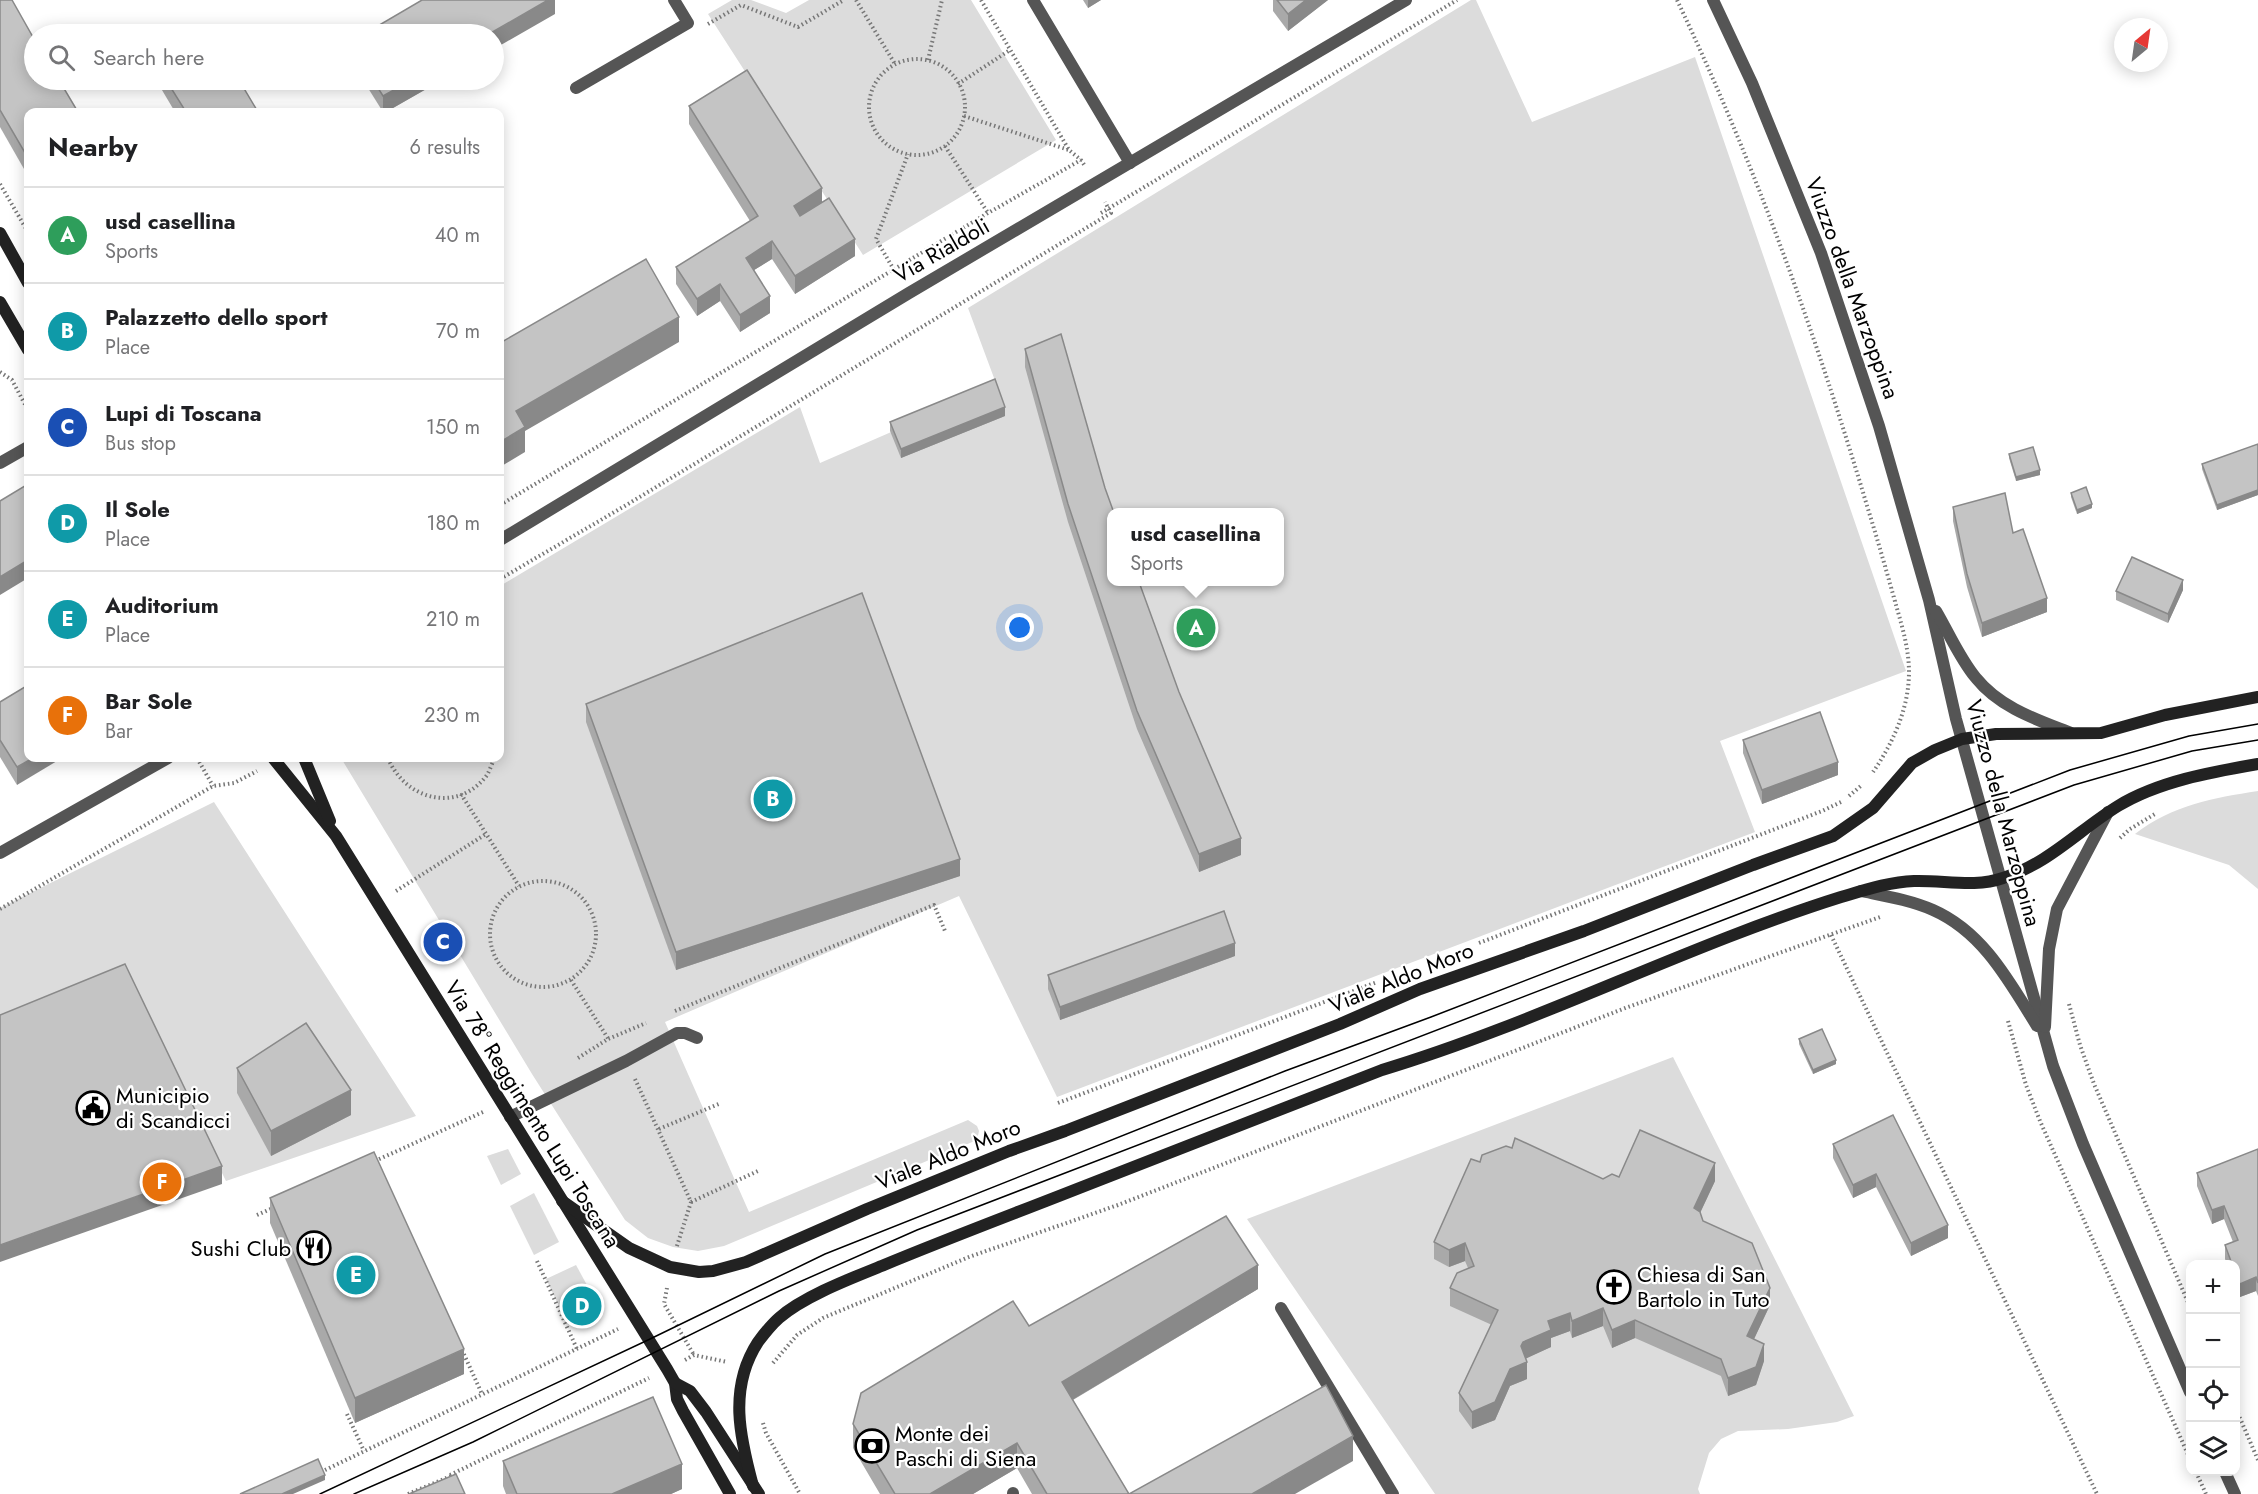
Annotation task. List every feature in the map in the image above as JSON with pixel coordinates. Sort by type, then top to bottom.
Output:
[{"type":"street","points":[[576,88],[688,23],[674,0]]},
{"type":"street","points":[[1033,0],[1130,163]]},
{"type":"street","name":"Via Rialdoli","points":[[504,538],[1406,0]]},
{"type":"street","name":"Viuzzo della Marzoppina","points":[[1713,0],[1752,83],[1821,253],[1879,426],[1929,600],[1962,739],[2044,1037],[2083,1144],[2186,1383]]},
{"type":"street","points":[[0,233],[24,276]]},
{"type":"street","points":[[0,302],[24,343]]},
{"type":"street","points":[[0,463],[24,449]]},
{"type":"street","name":"Viuzzo della Marzoppina","points":[[1929,600],[1972,673],[1985,687],[2008,706],[2075,734]]},
{"type":"street","name":"Viale Aldo Moro","points":[[562,1201],[629,1248],[670,1267],[687,1271],[706,1271],[746,1262],[867,1209],[1010,1151],[1329,1028],[1420,989],[1584,931],[1833,836],[1872,808],[1912,763],[1962,739],[1996,734],[2101,733],[2174,713],[2258,697]]},
{"type":"street","points":[[0,853],[161,762]]},
{"type":"street","name":"Via 78° Reggimento Lupi Toscana","points":[[276,762],[336,836],[675,1383],[680,1405],[730,1494]]},
{"type":"street","name":"Via 78° Reggimento Lupi Toscana","points":[[306,762],[336,836]]},
{"type":"street","points":[[756,1490],[742,1449],[738,1421],[739,1393],[746,1367],[758,1342],[779,1318],[845,1281],[1382,1070],[1445,1051],[1740,934],[1861,891],[1911,881],[1965,883],[2002,879],[2036,866],[2108,812],[2133,798],[2165,785],[2201,775],[2258,764]]},
{"type":"street","name":"Viuzzo della Marzoppina","points":[[2044,1037],[2049,949],[2055,918],[2061,898],[2108,812]]},
{"type":"street","name":"Viuzzo della Marzoppina","points":[[1861,891],[1922,906],[1958,925],[1991,956],[2044,1037]]},
{"type":"street","points":[[510,1117],[626,1061],[677,1033],[685,1033],[697,1038]]},
{"type":"street","points":[[1281,1308],[1394,1494]]},
{"type":"street","name":"Via 78° Reggimento Lupi Toscana","points":[[675,1383],[690,1391],[706,1412],[756,1490]]},
{"type":"street","points":[[2227,1476],[2235,1494]]},
{"type":"path","points":[[688,23],[699,28],[741,5],[798,27],[844,0]]},
{"type":"path","points":[[856,0],[895,64]]},
{"type":"path","points":[[928,60],[942,0]]},
{"type":"path","points":[[1101,213],[1456,0]]},
{"type":"path","points":[[1677,0],[1756,182],[1809,322],[1840,415],[1902,628],[1909,663],[1905,701],[1897,731],[1869,777]]},
{"type":"path","points":[[958,84],[1010,50]]},
{"type":"path","points":[[913,59],[928,60],[943,67],[955,77],[962,92],[964,116],[954,137],[945,146],[927,154],[908,154],[896,150],[883,141],[874,129],[869,114],[869,98],[874,83],[884,71],[895,64],[913,59]]},
{"type":"path","points":[[964,116],[1069,150]]},
{"type":"path","points":[[945,146],[988,213]]},
{"type":"path","points":[[894,270],[876,239],[908,154]]},
{"type":"path","points":[[504,503],[988,213],[1081,160]]},
{"type":"path","points":[[0,184],[24,225]]},
{"type":"path","points":[[0,372],[12,380],[24,402]]},
{"type":"path","points":[[199,762],[213,786]]},
{"type":"path","points":[[390,762],[393,771],[406,785],[422,795],[440,798],[461,794],[475,787],[487,774],[493,762]]},
{"type":"path","points":[[0,909],[213,786],[242,780]]},
{"type":"path","points":[[1477,944],[1822,811],[1843,801],[1864,783]]},
{"type":"path","points":[[461,794],[519,886]]},
{"type":"path","points":[[2115,843],[2130,829],[2161,811]]},
{"type":"path","points":[[377,903],[486,834]]},
{"type":"path","points":[[537,881],[555,882],[572,889],[585,901],[594,917],[597,935],[594,953],[585,969],[571,980],[555,986],[538,988],[521,983],[507,973],[496,960],[490,944],[490,926],[495,910],[506,896],[519,886],[537,881]]},
{"type":"path","points":[[674,1011],[934,905],[945,931]]},
{"type":"path","points":[[408,1494],[694,1355],[768,1373],[786,1346],[797,1335],[823,1318],[969,1257],[1118,1205],[1628,1008],[1884,916]]},
{"type":"path","points":[[1831,935],[2097,1494]]},
{"type":"path","points":[[571,980],[608,1039],[626,1061],[691,1202],[670,1267],[664,1304],[694,1355]]},
{"type":"path","points":[[1058,1103],[1378,982]]},
{"type":"path","points":[[2067,994],[2071,1014],[2094,1084],[2186,1297]]},
{"type":"path","points":[[2005,1014],[2032,1101],[2186,1450]]},
{"type":"path","points":[[571,1063],[608,1039],[652,1021]]},
{"type":"path","points":[[659,1130],[721,1103]]},
{"type":"path","points":[[368,1165],[502,1104]]},
{"type":"path","points":[[691,1202],[760,1170]]},
{"type":"path","points":[[257,1215],[277,1206]]},
{"type":"path","points":[[537,1262],[577,1349]]},
{"type":"path","points":[[321,1472],[577,1349],[664,1304]]},
{"type":"path","points":[[458,1341],[482,1394]]},
{"type":"path","points":[[347,1414],[364,1451]]},
{"type":"path","points":[[2240,1420],[2258,1460]]},
{"type":"path","points":[[763,1421],[766,1433],[800,1494]]},
{"type":"path","points":[[450,1475],[454,1485]]},
{"type":"path","points":[[2198,1476],[2206,1494]]},
{"type":"shaded area","points":[[732,0],[751,0],[786,13],[809,0],[971,0],[1056,140],[863,255],[708,14]]},
{"type":"shaded area","points":[[1471,0],[1476,0],[1532,122],[1695,57],[1906,671],[1720,741],[1755,832],[1057,1097],[959,896],[665,1022],[749,1212],[968,1120],[977,1126],[979,1131],[977,1140],[724,1246],[698,1251],[673,1247],[648,1238],[625,1220],[532,1074],[343,762],[504,762],[504,584],[800,407],[820,463],[997,386],[968,308]]},
{"type":"shaded area","points":[[2258,791],[2258,889],[2229,865],[2135,834],[2179,809],[2209,800]]},
{"type":"shaded area","points":[[214,802],[416,1116],[226,1181],[126,980],[0,1031],[0,908]]},
{"type":"shaded area","points":[[1673,1057],[1854,1416],[1837,1422],[1788,1429],[1738,1431],[1721,1439],[1709,1453],[1698,1489],[1700,1494],[1435,1494],[1247,1219]]},
{"type":"shaded area","points":[[508,1149],[521,1174],[501,1185],[487,1156]]},
{"type":"shaded area","points":[[534,1193],[559,1242],[534,1255],[510,1206]]},
{"type":"shaded area","points":[[576,1265],[588,1287],[587,1293],[559,1306],[546,1279]]},
{"type":"building","points":[[0,0],[12,0],[26,24],[24,90],[65,90],[76,108],[24,108],[24,151],[0,110]]},
{"type":"building","points":[[422,0],[548,0],[504,25],[381,24]]},
{"type":"building","points":[[1277,0],[1306,0],[1288,14]]},
{"type":"building","points":[[747,70],[822,188],[794,206],[800,216],[829,198],[855,239],[795,276],[772,241],[746,258],[770,296],[740,315],[720,284],[697,299],[676,267],[758,216],[689,106]]},
{"type":"building","points":[[172,90],[245,90],[256,108],[184,108]]},
{"type":"building","points":[[379,90],[394,90],[383,96]]},
{"type":"building","points":[[646,259],[679,317],[516,411],[525,427],[504,440],[504,341]]},
{"type":"building","points":[[1061,334],[1112,508],[1107,508],[1107,586],[1140,586],[1179,692],[1241,838],[1199,854],[1137,711],[1068,504],[1025,349]]},
{"type":"building","points":[[995,379],[1005,407],[901,449],[890,422]]},
{"type":"building","points":[[2258,444],[2258,490],[2217,505],[2202,464]]},
{"type":"building","points":[[2033,447],[2040,470],[2016,477],[2009,454]]},
{"type":"building","points":[[24,486],[24,562],[0,577],[0,501]]},
{"type":"building","points":[[2086,487],[2092,504],[2077,510],[2071,493]]},
{"type":"building","points":[[2005,493],[2013,533],[2023,529],[2047,598],[1982,623],[1967,574],[1953,507]]},
{"type":"building","points":[[2132,557],[2183,580],[2168,614],[2116,591]]},
{"type":"building","points":[[862,593],[960,859],[676,952],[586,704]]},
{"type":"building","points":[[24,687],[24,762],[26,762],[17,767],[0,740],[0,702]]},
{"type":"building","points":[[1820,712],[1838,762],[1762,790],[1743,740]]},
{"type":"building","points":[[1224,911],[1235,943],[1060,1007],[1048,975]]},
{"type":"building","name":"Municipio di Scandicci","points":[[125,964],[222,1166],[0,1245],[0,1015]]},
{"type":"building","points":[[306,1023],[351,1090],[271,1131],[237,1068]]},
{"type":"building","points":[[1822,1029],[1836,1060],[1813,1070],[1799,1039]]},
{"type":"building","points":[[1893,1115],[1948,1225],[1911,1243],[1876,1174],[1853,1185],[1833,1144]]},
{"type":"building","name":"Chiesa di San Bartolo in Tuto","points":[[1640,1130],[1715,1163],[1694,1208],[1700,1212],[1703,1221],[1752,1243],[1770,1288],[1747,1336],[1764,1344],[1756,1367],[1728,1378],[1721,1359],[1635,1320],[1612,1330],[1603,1308],[1572,1321],[1570,1313],[1548,1321],[1551,1330],[1523,1342],[1521,1346],[1527,1362],[1510,1369],[1495,1402],[1472,1412],[1459,1393],[1498,1310],[1450,1288],[1457,1273],[1474,1266],[1465,1243],[1449,1250],[1434,1242],[1471,1159],[1480,1162],[1482,1155],[1506,1146],[1512,1148],[1515,1138],[1603,1179],[1612,1174],[1619,1177]]},
{"type":"building","points":[[2258,1149],[2258,1283],[2256,1277],[2240,1284],[2240,1260],[2231,1260],[2225,1245],[2238,1240],[2224,1206],[2212,1210],[2197,1173]]},
{"type":"building","points":[[374,1152],[464,1349],[355,1398],[270,1198]]},
{"type":"building","points":[[1226,1216],[1258,1265],[1062,1382],[1129,1494],[1047,1494],[1017,1443],[930,1494],[895,1494],[853,1424],[861,1393],[1013,1301],[1029,1326]]},
{"type":"building","points":[[1326,1385],[1353,1436],[1252,1494],[1129,1494]]},
{"type":"building","points":[[653,1397],[682,1464],[612,1494],[517,1494],[503,1461]]},
{"type":"building","points":[[318,1459],[325,1475],[282,1494],[240,1494]]},
{"type":"building","points":[[456,1474],[465,1494],[409,1494]]},
{"type":"tram line","points":[[320,1494],[825,1254],[1285,1071],[1431,1017],[2070,770],[2189,736],[2258,724]]},
{"type":"tram line","points":[[354,1494],[473,1442],[779,1291],[917,1230],[2074,785],[2192,751],[2258,740]]},
{"type":"place","name":"usd casellina","points":[[1196,628]]},
{"type":"place","name":"Palazzetto dello sport","points":[[773,799]]},
{"type":"place","name":"Lupi di Toscana","points":[[443,942]]},
{"type":"place","name":"Municipio di Scandicci","points":[[93,1108]]},
{"type":"place","name":"Bar Sole","points":[[162,1182]]},
{"type":"place","name":"Sushi Club","points":[[314,1248]]},
{"type":"place","name":"Auditorium","points":[[356,1275]]},
{"type":"place","name":"Chiesa di San Bartolo in Tuto","points":[[1614,1287]]},
{"type":"place","name":"Il Sole","points":[[582,1306]]},
{"type":"place","name":"Monte dei Paschi di Siena","points":[[872,1446]]}]
